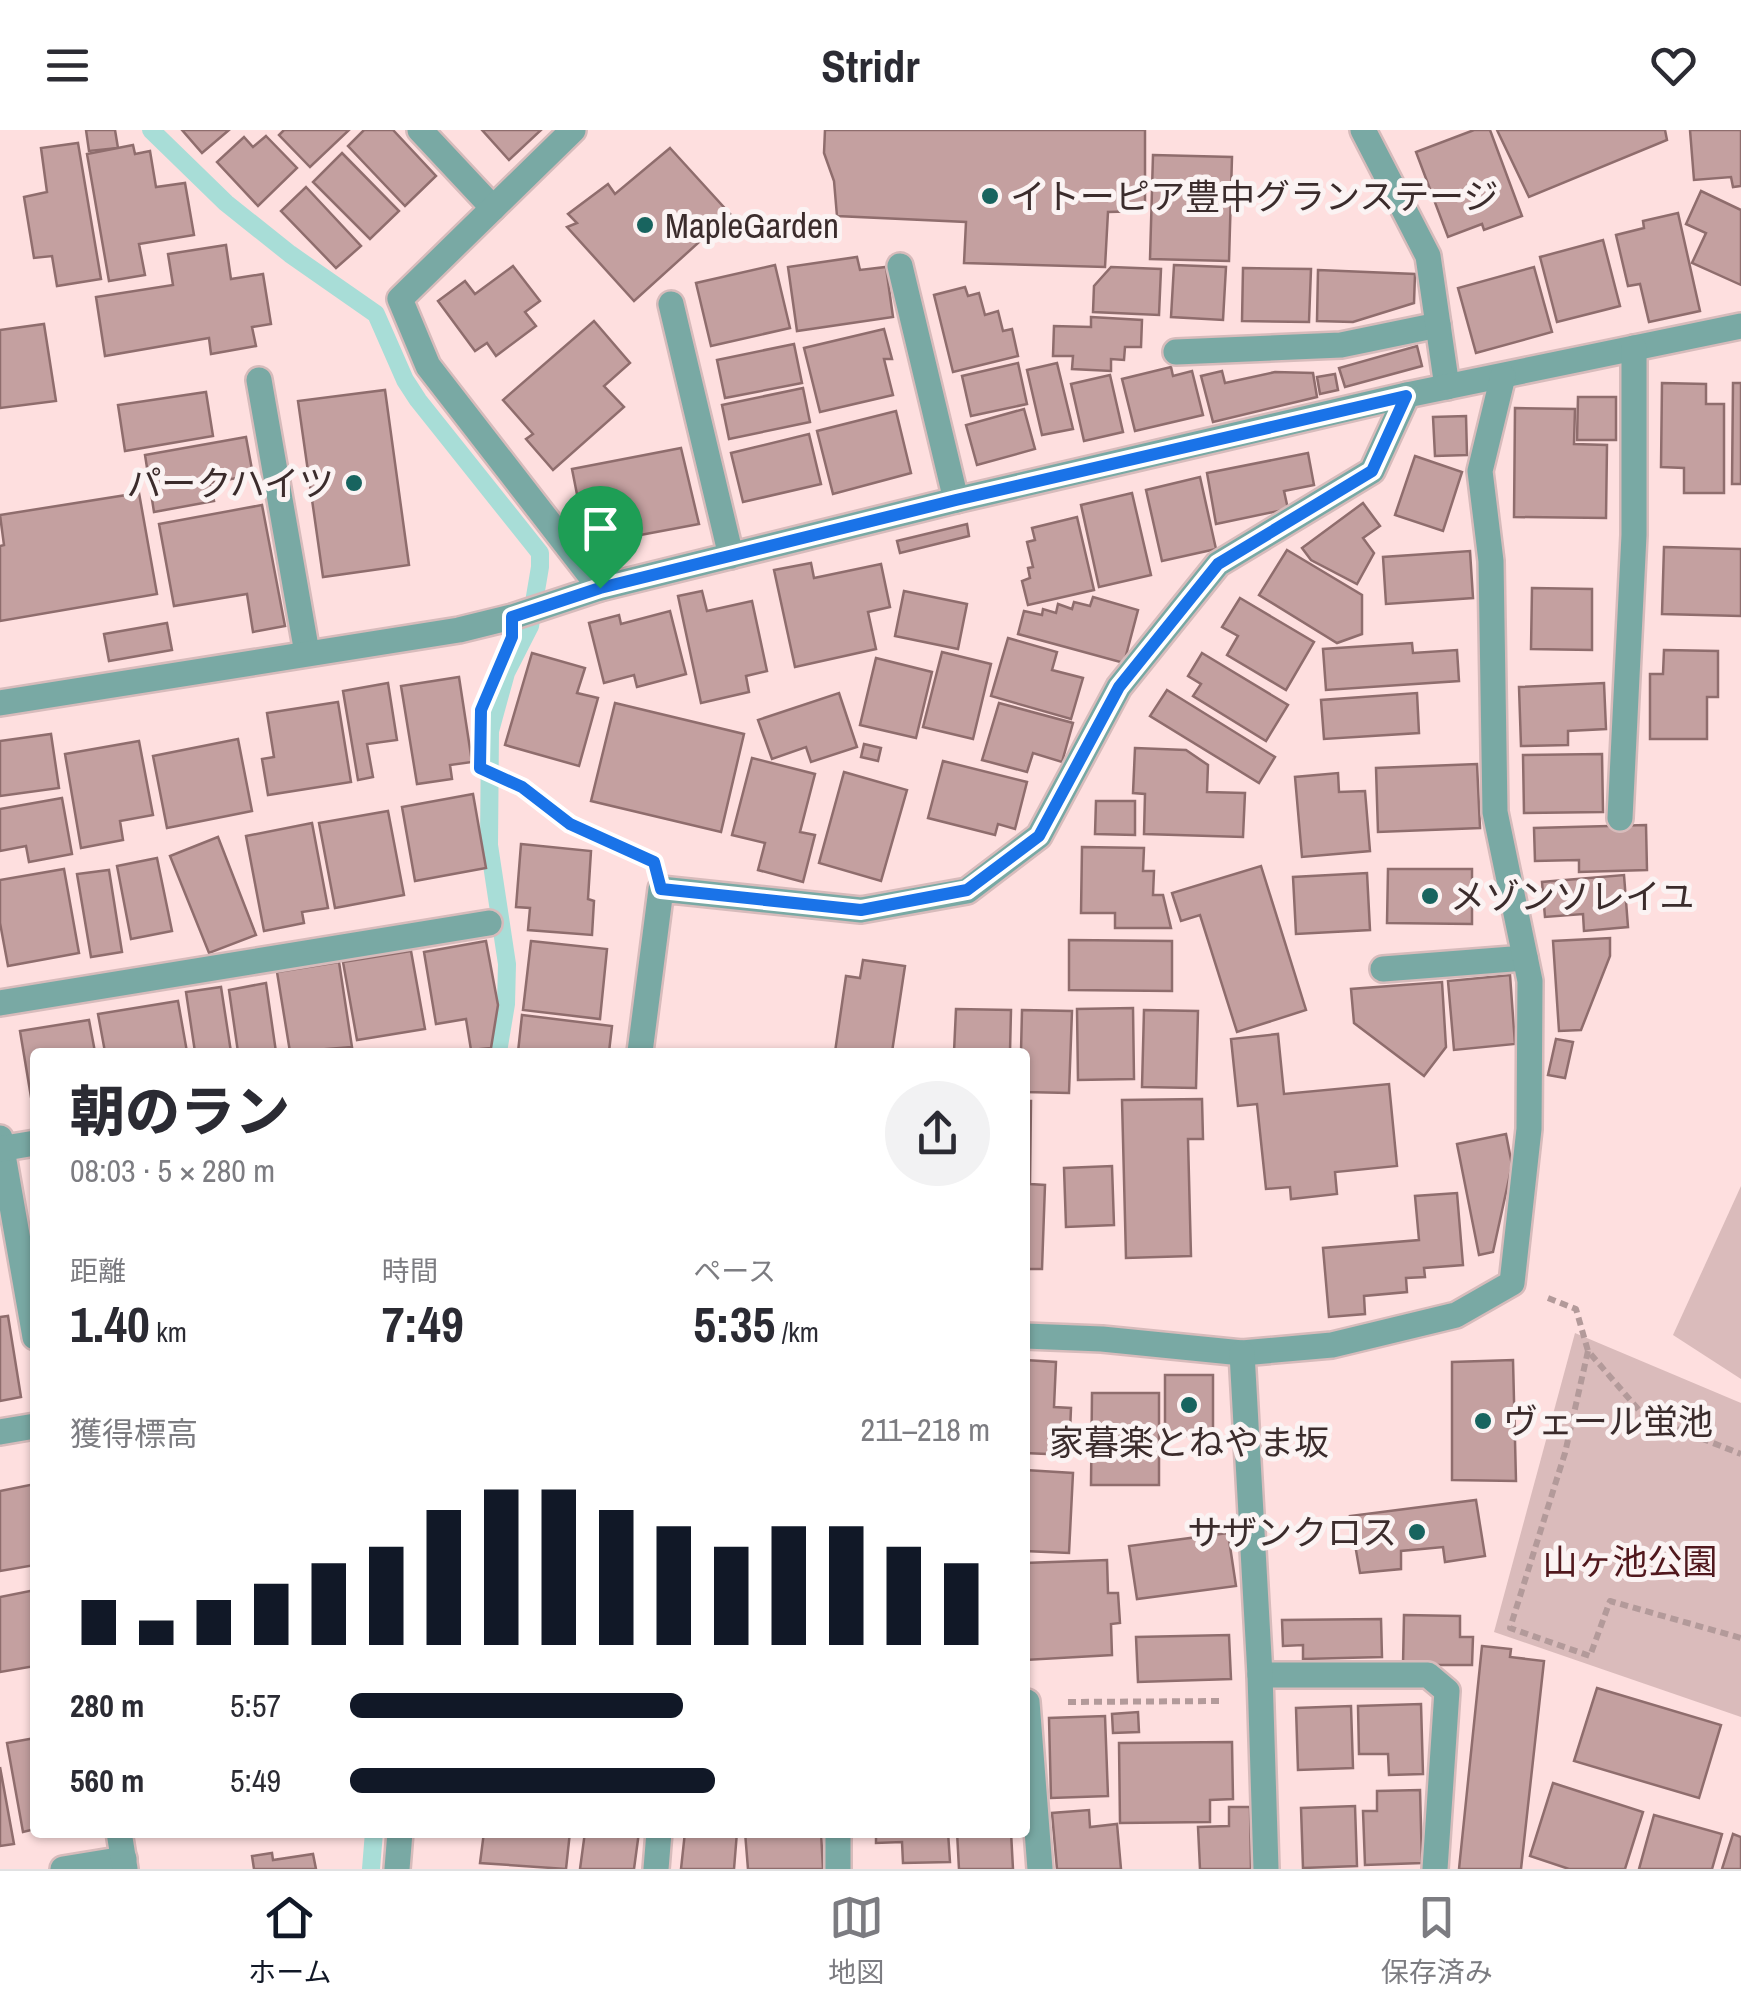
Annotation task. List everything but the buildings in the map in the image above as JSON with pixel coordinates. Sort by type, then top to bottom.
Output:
[{"type":"street","points":[[420,130],[493,208]]},
{"type":"street","points":[[573,130],[400,299],[428,366],[600,588]]},
{"type":"street","points":[[1363,130],[1428,256],[1447,387]]},
{"type":"street","points":[[900,266],[956,500]]},
{"type":"street","points":[[671,304],[731,556]]},
{"type":"street","points":[[1176,352],[1342,345],[1438,325]]},
{"type":"street","points":[[0,703],[459,630],[600,588],[956,500],[1406,396],[1741,326]]},
{"type":"street","points":[[1620,818],[1634,536],[1634,348]]},
{"type":"street","points":[[1030,1336],[1242,1353],[1332,1345],[1456,1315],[1512,1283],[1529,1130],[1530,982],[1495,812],[1491,561],[1480,471],[1502,376]]},
{"type":"street","points":[[258,380],[307,652]]},
{"type":"street","points":[[641,1048],[661,889],[861,910],[967,890],[1039,836],[1119,687],[1218,564],[1372,471],[1406,396]]},
{"type":"street","points":[[0,1003],[489,923]]},
{"type":"street","points":[[1383,969],[1525,958]]},
{"type":"street","points":[[30,1143],[0,1145],[30,1310]]},
{"type":"street","points":[[1242,1353],[1260,1674],[1266,1869]]},
{"type":"street","points":[[0,1432],[30,1427]]},
{"type":"street","points":[[1260,1674],[1428,1674],[1447,1691],[1435,1869]]},
{"type":"street","points":[[1030,1741],[1040,1869]]},
{"type":"street","points":[[64,1869],[125,1864],[120,1838]]},
{"type":"street","points":[[397,1869],[400,1838]]},
{"type":"street","points":[[656,1869],[659,1838]]},
{"type":"street","points":[[838,1838],[838,1869]]},
{"type":"path","points":[[512,617],[512,637],[481,710],[480,768],[522,787],[570,824],[654,862],[661,889]]},
{"type":"path","points":[[1512,1283],[1576,1309],[1588,1351],[1644,1416],[1741,1454]]},
{"type":"path","points":[[1588,1351],[1565,1453],[1510,1628],[1590,1656],[1610,1601],[1741,1638]]},
{"type":"path","points":[[1030,1702],[1260,1701]]},
{"type":"green space","points":[[1741,1186],[1741,1379],[1673,1335]]},
{"type":"green space","name":"山ヶ池公園","points":[[1575,1333],[1741,1403],[1741,1717],[1494,1632]]},
{"type":"waterway","points":[[151,130],[226,203],[376,314],[418,400],[540,553],[530,626],[506,673],[490,731],[489,845],[507,964],[499,1048]]},
{"type":"waterway","points":[[371,1869],[374,1838]]},
{"type":"place","name":"イトーピア豊中グランステージ","points":[[990,196]]},
{"type":"place","name":"MapleGarden","points":[[645,225]]},
{"type":"place","name":"パークハイツ","points":[[354,483]]},
{"type":"place","name":"メゾンソレイユ","points":[[1430,896]]},
{"type":"place","name":"家暮楽とねやま坂","points":[[1189,1405]]},
{"type":"place","name":"ヴェール蛍池","points":[[1483,1421]]},
{"type":"place","name":"サザンクロス","points":[[1417,1532]]},
{"type":"route","points":[[1406,396],[1372,471],[1218,564],[1119,687],[1039,836],[967,890],[861,910],[661,889],[654,862],[570,824],[522,787],[480,768],[481,710],[512,637],[512,617],[600,588],[956,500],[1406,396]]}]
